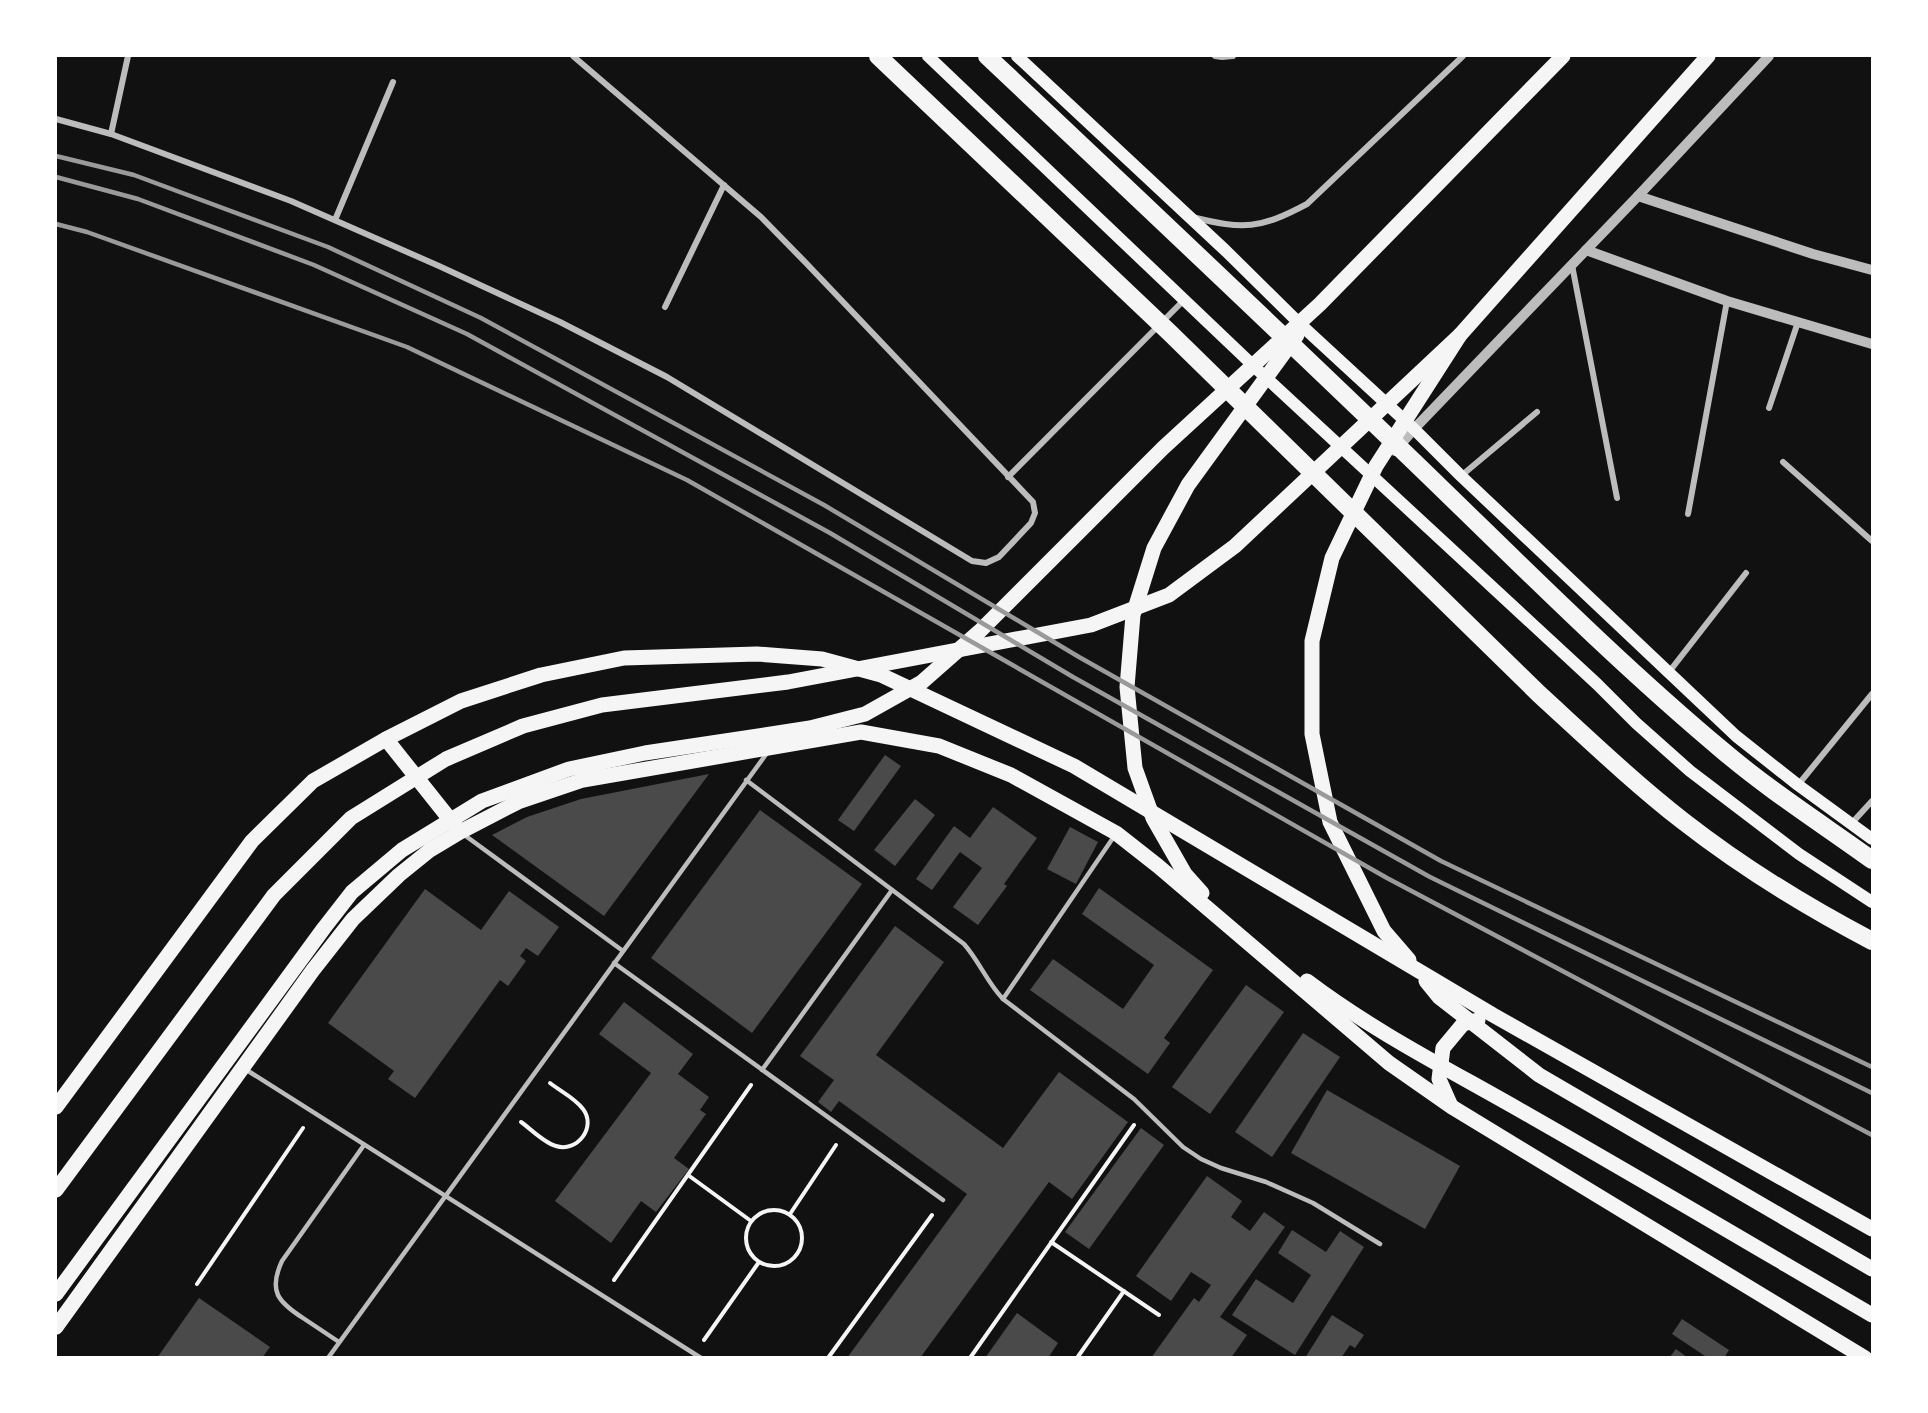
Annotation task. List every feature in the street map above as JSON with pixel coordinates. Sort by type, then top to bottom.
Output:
[{"type":"highway","points":[[878,56],[1170,333],[1601,752],[1684,821],[1763,878],[1872,941]]},
{"type":"highway","points":[[987,56],[1679,713],[1762,781],[1872,860]]},
{"type":"main road","points":[[928,56],[1636,723],[1690,771],[1799,854],[1872,902]]},
{"type":"main road","points":[[1017,56],[1736,736],[1872,839]]},
{"type":"main road","points":[[56,1294],[352,892],[402,850],[482,801],[569,769],[645,753],[810,728],[865,714],[922,682],[980,631],[1163,448],[1320,304],[1563,56]]},
{"type":"main road","points":[[56,1190],[274,895],[351,818],[446,759],[523,726],[602,705],[788,682],[1091,625],[1169,595],[1235,546],[1460,335],[1708,56]]},
{"type":"main road","points":[[1320,304],[1188,485],[1154,548],[1133,615],[1126,687],[1135,768],[1153,818],[1185,874],[1226,920],[1342,1007],[1872,1315]]},
{"type":"main road","points":[[1460,335],[1376,466],[1332,558],[1312,641],[1312,734],[1330,822],[1384,931],[1439,997],[1539,1075],[1872,1269]]},
{"type":"main road","points":[[56,1107],[252,841],[313,782],[386,739],[461,701],[541,675],[624,658],[757,654],[822,659],[881,675],[1074,766],[1493,1015],[1872,1229]]},
{"type":"main road","points":[[56,1327],[242,1068],[353,919],[399,875],[430,850],[518,802],[583,780],[861,732],[939,746],[1011,775],[1116,833],[1158,866],[1389,1063],[1452,1107],[1865,1358]]},
{"type":"main road","points":[[386,739],[460,832]]},
{"type":"main road","points":[[1452,1107],[1439,1078],[1443,1048],[1463,1024],[1493,1015]]},
{"type":"street","points":[[111,134],[128,56]]},
{"type":"street","points":[[56,119],[111,134],[291,201],[560,322],[667,377],[972,561],[986,563],[999,557],[1031,523],[1035,513],[1033,502],[806,263],[760,218],[724,184],[573,56]]},
{"type":"street","points":[[1215,56],[1233,56]]},
{"type":"street","points":[[1187,215],[1220,224],[1250,226],[1279,219],[1307,204],[1463,56]]},
{"type":"street","points":[[1374,477],[1414,429],[1769,56]]},
{"type":"street","points":[[334,220],[393,82]]},
{"type":"street","points":[[665,308],[724,184]]},
{"type":"street","points":[[1638,196],[1813,254],[1872,270]]},
{"type":"street","points":[[1586,250],[1727,301],[1872,344]]},
{"type":"street","points":[[1572,265],[1617,498]]},
{"type":"street","points":[[1008,477],[1185,300]]},
{"type":"street","points":[[1688,514],[1727,301]]},
{"type":"street","points":[[1769,408],[1798,322]]},
{"type":"street","points":[[1461,477],[1537,412]]},
{"type":"street","points":[[1783,462],[1872,541]]},
{"type":"street","points":[[1669,672],[1746,573]]},
{"type":"street","points":[[1798,785],[1872,694]]},
{"type":"street","points":[[1851,824],[1872,801]]},
{"type":"lane","points":[[328,1358],[770,747]]},
{"type":"lane","points":[[746,780],[964,944],[1003,999],[1145,1109],[1183,1147],[1221,1168],[1242,1173],[1313,1203],[1380,1244]]},
{"type":"lane","points":[[460,832],[622,951]]},
{"type":"lane","points":[[1003,999],[1116,833]]},
{"type":"lane","points":[[762,1070],[892,890]]},
{"type":"lane","points":[[614,963],[943,1200]]},
{"type":"lane","points":[[242,1068],[701,1358]]},
{"type":"lane","points":[[339,1342],[282,1304],[275,1289],[276,1274],[282,1261],[364,1145]]},
{"type":"path","points":[[603,1295],[762,1070]]},
{"type":"path","points":[[507,1110],[554,1146],[574,1145],[583,1138],[587,1129],[587,1118],[583,1109],[535,1072]]},
{"type":"path","points":[[970,1358],[1145,1109]]},
{"type":"path","points":[[196,1284],[313,1112]]},
{"type":"path","points":[[790,1214],[845,1130]]},
{"type":"path","points":[[688,1175],[751,1221]]},
{"type":"path","points":[[828,1358],[943,1200]]},
{"type":"path","points":[[769,1210],[780,1210],[790,1214],[802,1232],[802,1243],[798,1253],[790,1261],[781,1265],[770,1266],[759,1262],[751,1254],[746,1244],[746,1232],[751,1221],[759,1214],[769,1210]]},
{"type":"path","points":[[1051,1242],[1159,1315]]},
{"type":"path","points":[[694,1353],[759,1262]]},
{"type":"path","points":[[1077,1358],[1124,1291]]},
{"type":"building","points":[[885,755],[901,766],[854,831],[838,820]]},
{"type":"building","points":[[709,774],[604,916],[492,835],[527,817],[581,799]]},
{"type":"building","points":[[915,799],[935,815],[895,866],[874,850]]},
{"type":"building","points":[[993,807],[1037,838],[1004,884],[1007,886],[978,925],[953,907],[982,868],[960,852],[932,890],[916,879],[954,826],[970,838]]},
{"type":"building","points":[[760,810],[862,884],[752,1033],[651,958]]},
{"type":"building","points":[[1070,827],[1098,842],[1076,884],[1047,869]]},
{"type":"building","points":[[1099,888],[1213,970],[1164,1038],[1170,1043],[1148,1074],[1030,990],[1053,959],[1123,1009],[1154,965],[1082,914]]},
{"type":"building","points":[[425,889],[481,930],[509,891],[559,927],[538,956],[526,948],[520,956],[526,961],[508,986],[500,980],[415,1098],[388,1079],[394,1071],[328,1023]]},
{"type":"building","points":[[895,926],[944,962],[876,1055],[1003,1148],[1059,1072],[1128,1122],[1072,1199],[1049,1182],[920,1358],[847,1358],[967,1194],[839,1101],[831,1112],[818,1102],[834,1080],[800,1056]]},
{"type":"building","points":[[1246,985],[1284,1012],[1210,1114],[1172,1087]]},
{"type":"building","points":[[624,1002],[693,1054],[678,1074],[709,1097],[700,1110],[706,1114],[674,1158],[689,1169],[656,1212],[641,1201],[611,1243],[555,1201],[651,1073],[599,1034]]},
{"type":"building","points":[[1303,1033],[1340,1057],[1272,1157],[1235,1132]]},
{"type":"building","points":[[1327,1090],[1460,1166],[1425,1229],[1291,1153]]},
{"type":"building","points":[[1141,1128],[1164,1145],[1089,1249],[1065,1232]]},
{"type":"building","points":[[1207,1176],[1242,1201],[1231,1217],[1250,1231],[1264,1212],[1285,1227],[1220,1317],[1247,1335],[1231,1358],[1151,1358],[1194,1298],[1199,1302],[1211,1285],[1191,1272],[1171,1301],[1136,1276]]},
{"type":"building","points":[[1292,1230],[1326,1252],[1340,1231],[1364,1247],[1295,1355],[1232,1315],[1256,1279],[1293,1303],[1311,1275],[1278,1253]]},
{"type":"building","points":[[199,1298],[270,1347],[262,1358],[157,1358]]},
{"type":"building","points":[[1017,1313],[1058,1343],[1048,1358],[985,1358]]},
{"type":"building","points":[[1332,1315],[1364,1335],[1355,1348],[1350,1345],[1341,1358],[1305,1358]]},
{"type":"building","points":[[1682,1319],[1729,1350],[1724,1358],[1708,1358],[1672,1334]]},
{"type":"building","points":[[1676,1349],[1688,1358],[1669,1358]]},
{"type":"railway","points":[[56,156],[134,175],[328,247],[481,318],[824,505],[1079,657],[1441,861],[1872,1067]]},
{"type":"railway","points":[[56,177],[138,199],[314,265],[467,334],[830,533],[1073,677],[1430,877],[1872,1093]]},
{"type":"railway","points":[[56,224],[87,232],[407,347],[687,480],[1387,878],[1872,1135]]}]
